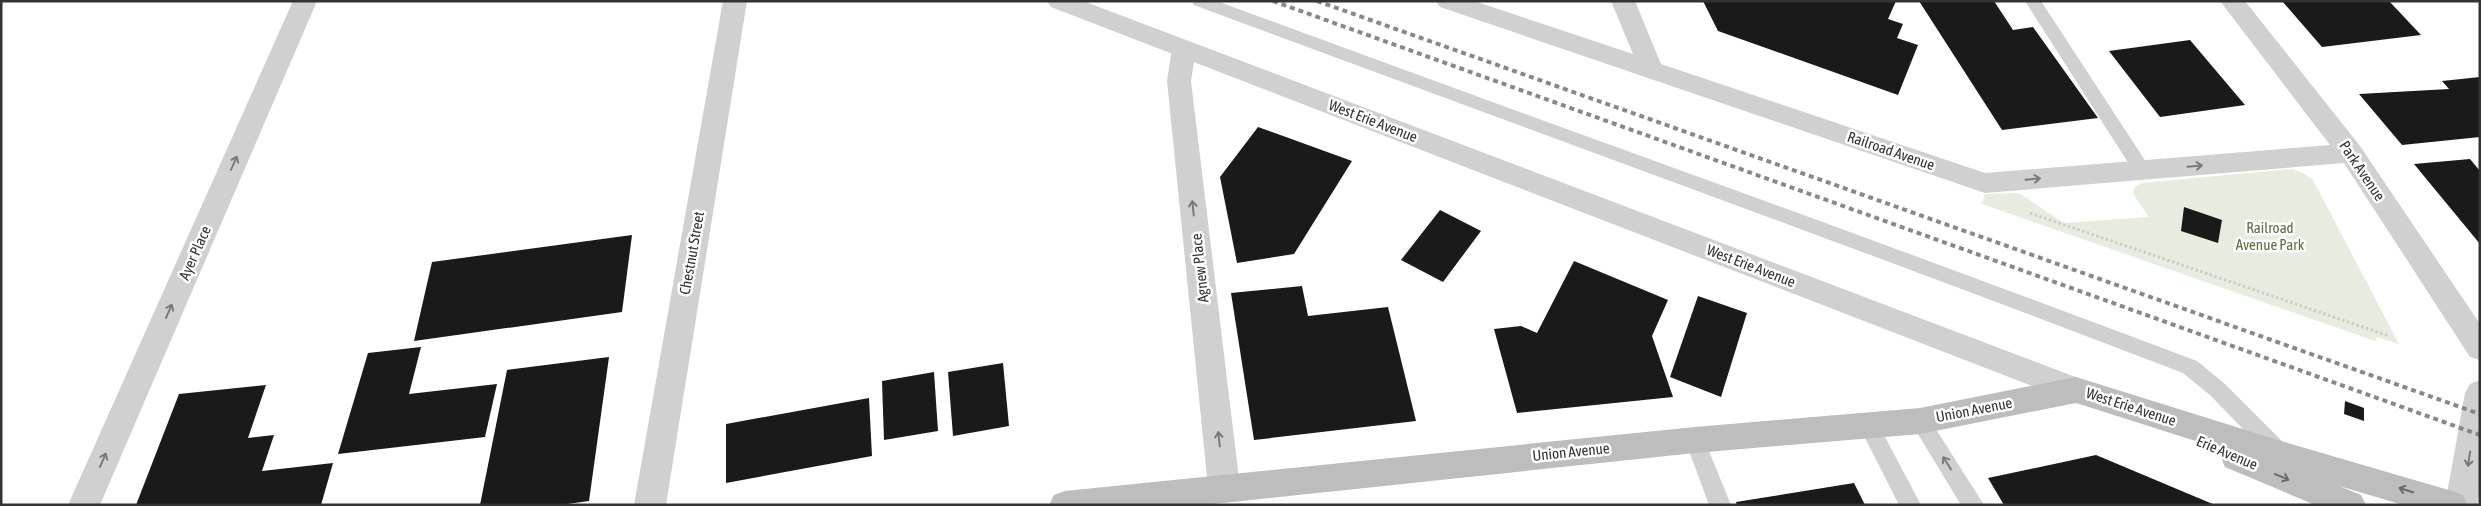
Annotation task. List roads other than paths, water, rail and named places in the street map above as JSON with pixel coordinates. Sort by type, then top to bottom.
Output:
[{"type":"main road","name":"West Erie Avenue","points":[[2076,390],[2282,455],[2332,493],[2452,505]]},
{"type":"main road","name":"Union Avenue","points":[[1065,505],[1229,496],[1695,440],[1920,421],[2076,390]]},
{"type":"main road","name":"Erie Avenue","points":[[2076,390],[2332,493]]},
{"type":"street","name":"Ayer Place","points":[[84,505],[305,1]]},
{"type":"street","name":"Chestnut Street","points":[[650,505],[735,1]]},
{"type":"street","name":"West Erie Avenue","points":[[1059,1],[2076,390]]},
{"type":"street","name":"Railroad Avenue","points":[[1448,1],[1984,183],[2351,153]]},
{"type":"street","points":[[1623,1],[1652,71]]},
{"type":"street","name":"Park Avenue","points":[[2232,1],[2351,153],[2480,348]]},
{"type":"street","name":"Agnew Place","points":[[1184,48],[1179,82],[1229,496]]},
{"type":"street","points":[[2461,505],[2480,393]]},
{"type":"lane","points":[[1200,1],[1678,178],[1933,269],[2190,367],[2218,390],[2282,455]]},
{"type":"lane","points":[[2033,2],[2142,170]]},
{"type":"lane","points":[[1920,421],[1972,505]]},
{"type":"lane","points":[[1868,424],[1910,505]]},
{"type":"lane","points":[[1695,440],[1720,505]]},
{"type":"railway","points":[[1273,1],[2480,435]]},
{"type":"railway","points":[[1317,1],[2480,414]]},
{"type":"park label","name":"Railroad Avenue Park","points":[[2270,236]]}]
